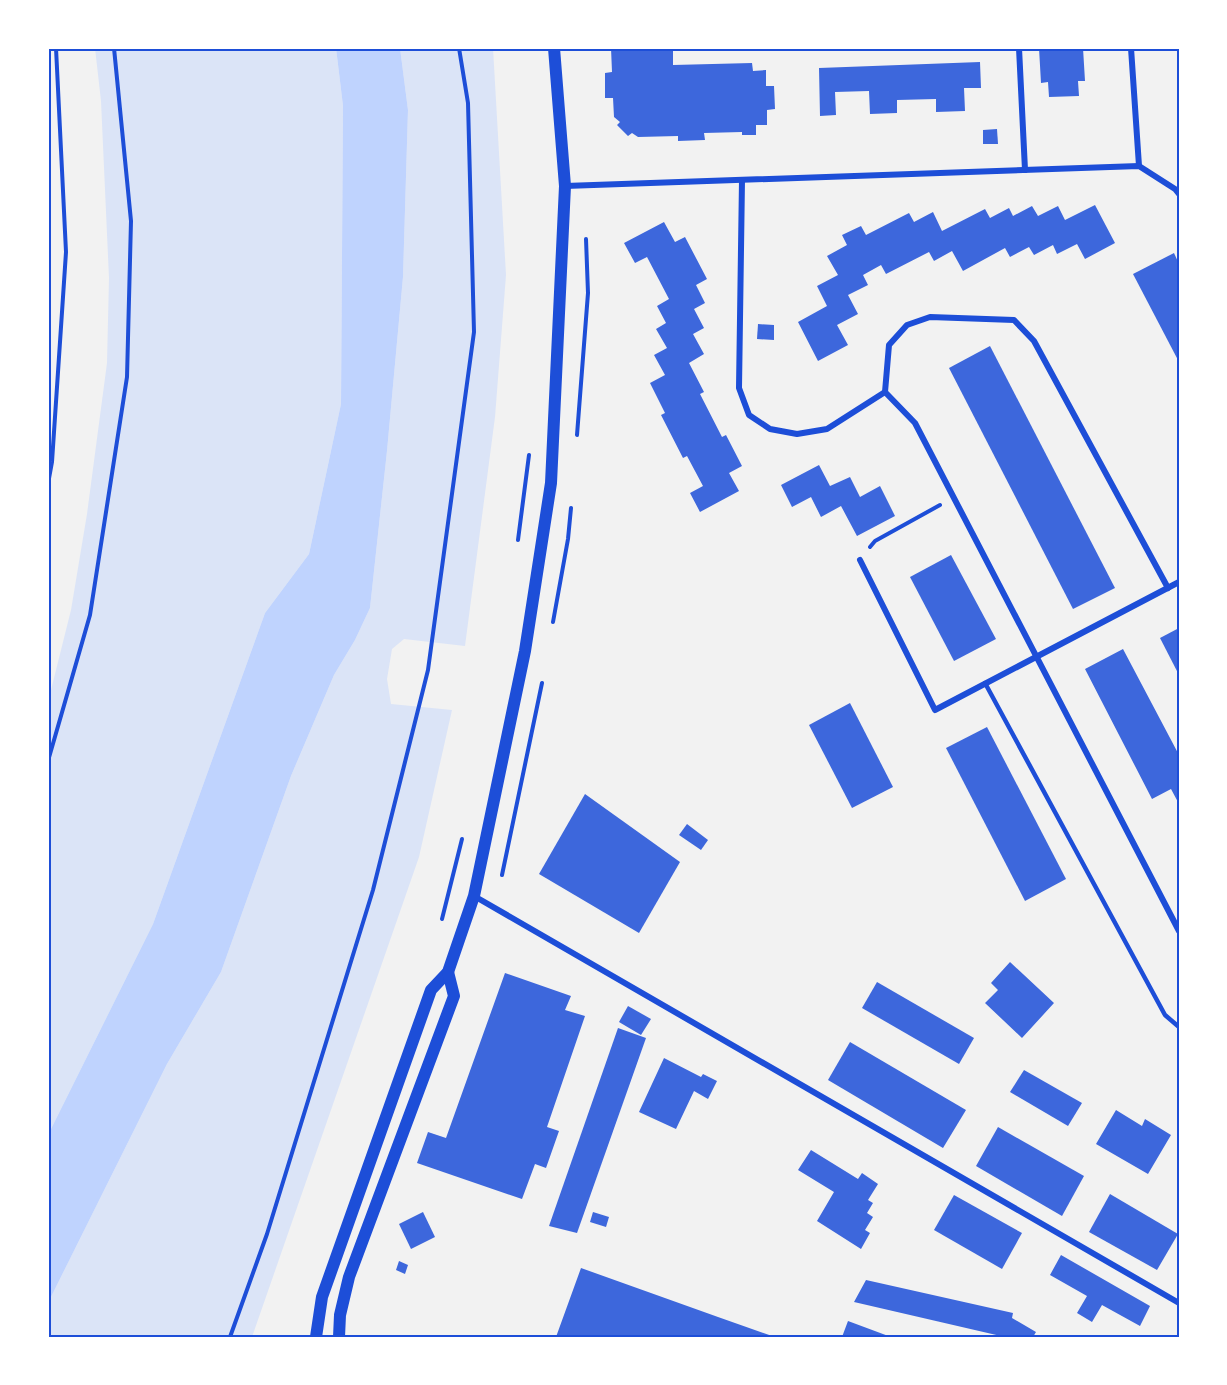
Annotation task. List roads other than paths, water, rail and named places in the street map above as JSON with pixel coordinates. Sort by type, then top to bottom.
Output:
[{"type":"main road","points":[[316,1337],[322,1297],[431,990],[448,972],[474,896],[525,651],[551,483],[565,186],[554,48]]},
{"type":"main road","points":[[339,1337],[340,1315],[349,1277],[454,996],[448,972]]},
{"type":"street","points":[[1019,48],[1025,170]]},
{"type":"street","points":[[1131,48],[1139,166]]},
{"type":"street","points":[[565,186],[1139,166],[1175,189],[1179,194]]},
{"type":"street","points":[[742,180],[740,388],[749,415],[770,429],[797,434],[817,431],[826,429],[885,392]]},
{"type":"street","points":[[1168,588],[1034,341],[1014,320],[930,317],[908,325],[889,345],[885,392],[915,423],[1179,931]]},
{"type":"street","points":[[860,560],[935,710],[1179,582]]},
{"type":"street","points":[[474,896],[1179,1304]]},
{"type":"lane","points":[[986,684],[1165,1015],[1179,1027]]},
{"type":"water","points":[[336,48],[400,48],[408,110],[403,277],[370,608],[355,640],[334,675],[291,776],[221,972],[167,1064],[48,1303],[48,1135],[153,924],[265,613],[309,554],[341,404],[343,106]]}]
